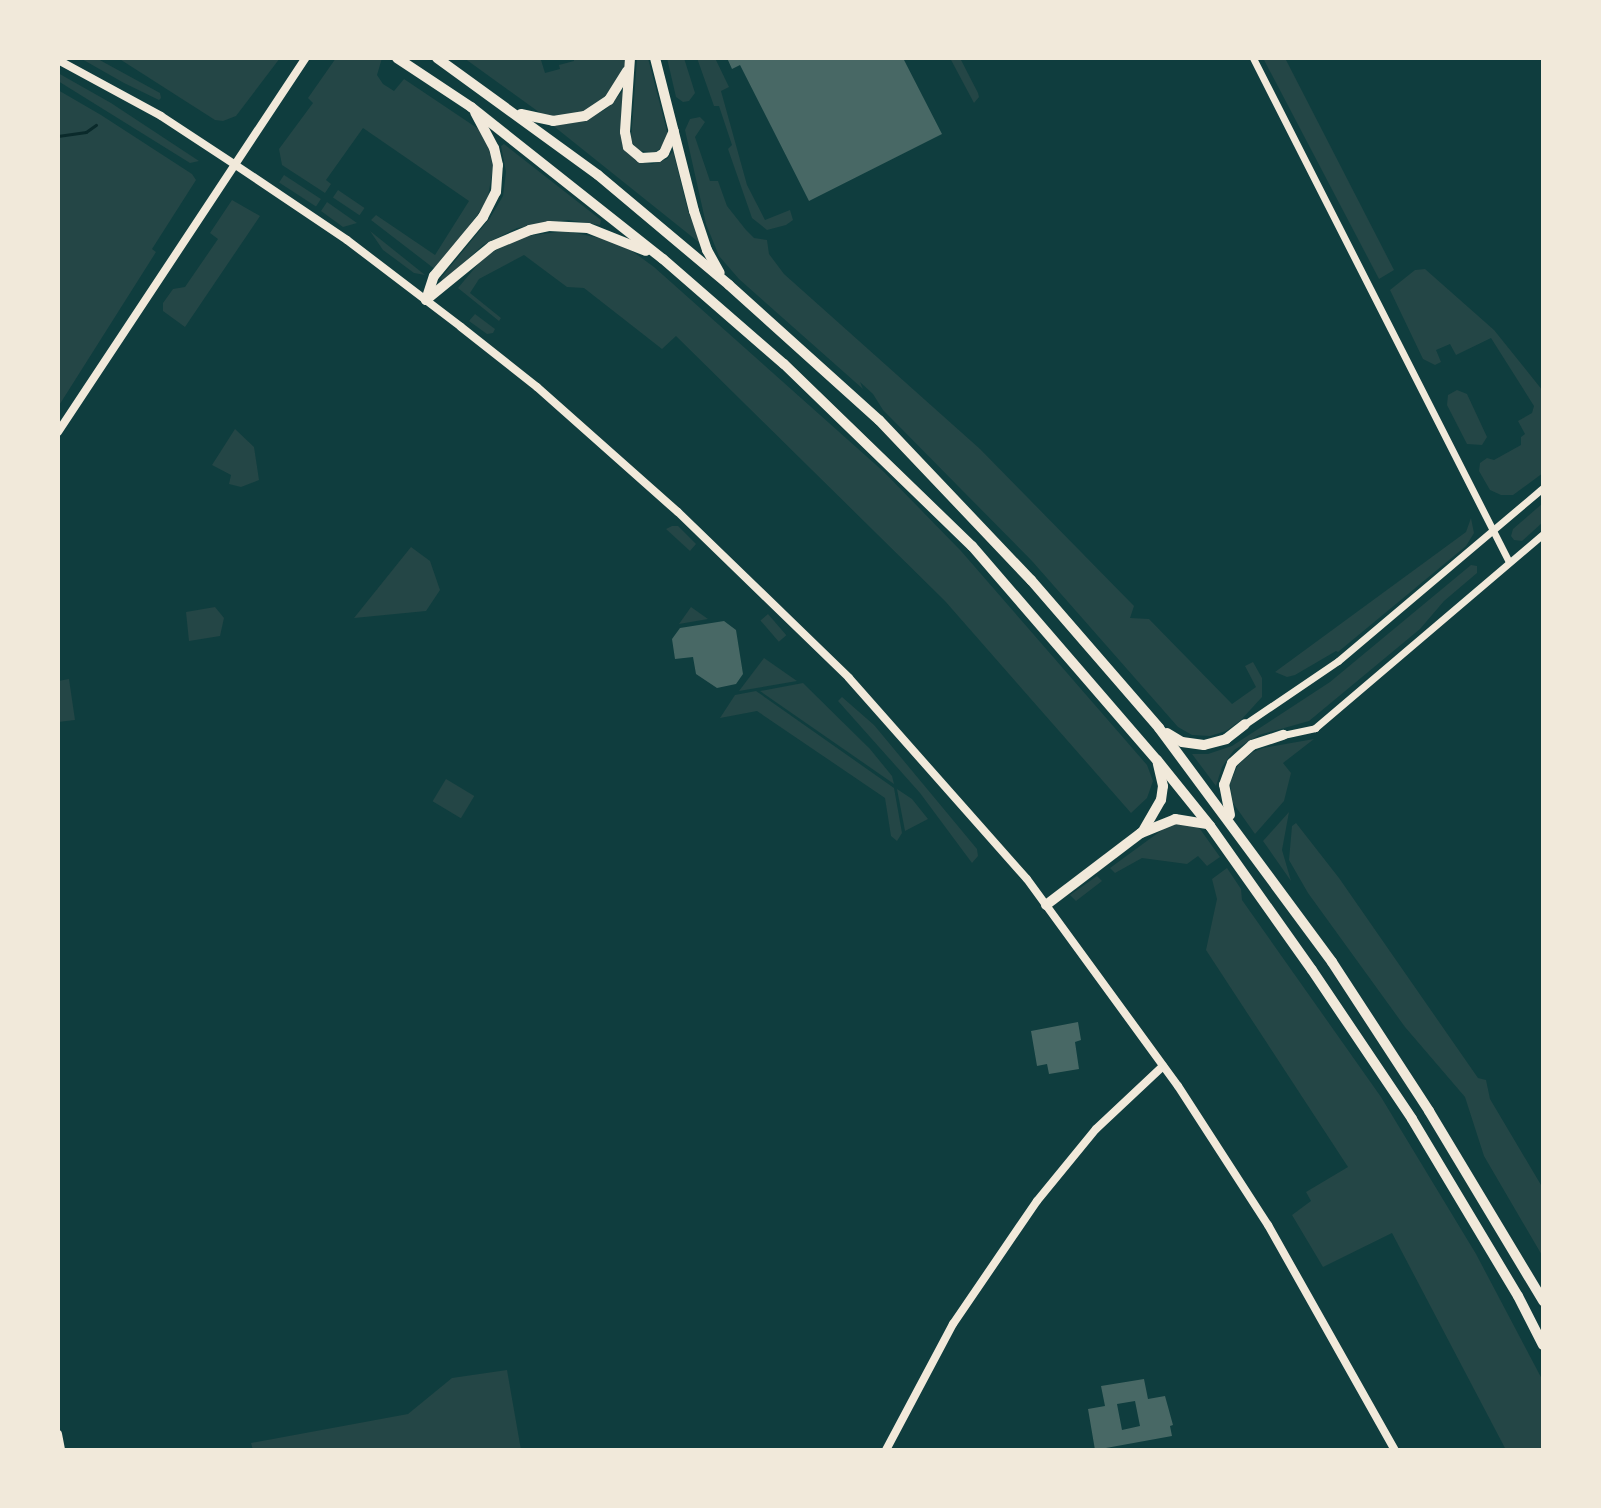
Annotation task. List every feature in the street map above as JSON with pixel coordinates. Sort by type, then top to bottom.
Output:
[{"type":"highway","points":[[397,58],[471,107],[663,259],[784,364],[972,546],[1157,760],[1210,826],[1312,970],[1412,1119],[1518,1296],[1543,1345]]},
{"type":"highway","points":[[437,58],[514,111],[598,175],[729,285],[879,420],[1031,579],[1159,727],[1232,823],[1345,982],[1429,1111],[1543,1301]]},
{"type":"highway","points":[[656,58],[707,250],[729,285]]},
{"type":"highway","points":[[514,111],[553,121],[585,116],[608,100],[630,63]]},
{"type":"highway","points":[[630,63],[625,132],[628,147],[641,158],[658,157],[664,153],[674,130]]},
{"type":"highway","points":[[426,300],[435,276],[484,217],[496,192],[498,165],[494,148],[471,107]]},
{"type":"highway","points":[[426,300],[492,246],[513,236],[549,226],[588,228],[663,259]]},
{"type":"highway","points":[[1159,727],[1182,742],[1204,745],[1226,739],[1245,724]]},
{"type":"highway","points":[[1232,823],[1224,785],[1233,763],[1252,745],[1283,735]]},
{"type":"highway","points":[[1141,833],[1161,800],[1163,786],[1157,760]]},
{"type":"highway","points":[[1046,905],[1141,833],[1175,819],[1198,821],[1210,826]]},
{"type":"main road","points":[[58,432],[158,285],[233,164],[306,58]]},
{"type":"main road","points":[[58,60],[161,116],[347,240],[426,300],[586,430],[678,512],[807,636],[966,808],[1046,905],[1163,1066],[1268,1225],[1395,1450]]},
{"type":"main road","points":[[886,1450],[953,1324],[1037,1201],[1096,1129],[1163,1066]]},
{"type":"main road","points":[[58,1434],[61,1450]]},
{"type":"street","points":[[1253,58],[1509,562]]},
{"type":"street","points":[[1245,724],[1338,661],[1543,488]]},
{"type":"street","points":[[1283,735],[1315,728],[1543,534]]},
{"type":"shaded area","points":[[80,58],[96,58],[160,93],[161,98],[159,100],[124,83]]},
{"type":"shaded area","points":[[118,58],[280,58],[236,116],[223,121],[215,120]]},
{"type":"shaded area","points":[[336,58],[382,58],[377,75],[383,84],[394,91],[404,79],[480,130],[488,144],[493,168],[487,202],[436,270],[371,220],[376,215],[435,255],[469,201],[363,128],[326,180],[331,184],[325,193],[282,165],[279,149],[313,103],[308,98]]},
{"type":"shaded area","points":[[464,58],[541,60],[545,73],[560,69],[559,65],[574,61],[574,58],[626,58],[624,70],[605,97],[582,114],[556,118],[543,115]]},
{"type":"shaded area","points":[[637,58],[648,58],[668,135],[667,142],[655,153],[637,150],[631,140]]},
{"type":"shaded area","points":[[667,58],[684,58],[695,93],[689,101],[683,102],[676,97]]},
{"type":"shaded area","points":[[697,58],[715,58],[729,87],[721,91],[747,185],[765,220],[790,210],[793,220],[786,225],[767,230],[752,218],[728,149],[732,145],[719,106],[714,106]]},
{"type":"shaded area","points":[[950,58],[960,58],[978,93],[979,97],[974,103]]},
{"type":"shaded area","points":[[1263,58],[1285,58],[1394,270],[1379,279]]},
{"type":"shaded area","points":[[58,73],[111,103],[199,161],[190,163],[58,81]]},
{"type":"shaded area","points":[[58,90],[192,174],[196,180],[152,249],[156,252],[58,407]]},
{"type":"shaded area","points":[[623,91],[622,145],[635,160],[652,164],[667,159],[673,151],[688,211],[701,244],[551,124],[568,124],[588,119],[606,109]]},
{"type":"shaded area","points":[[700,117],[705,122],[695,137],[710,181],[718,181],[727,206],[746,230],[754,238],[767,240],[769,254],[784,274],[980,449],[1134,606],[1130,618],[1149,619],[1232,704],[1256,687],[1245,666],[1253,662],[1262,678],[1262,697],[1241,720],[1226,731],[1210,736],[1192,735],[1178,727],[1032,561],[883,410],[873,394],[860,382],[863,389],[739,279],[719,256],[706,224],[685,130],[690,119]]},
{"type":"shaded area","points":[[504,144],[601,220],[600,225],[568,220],[517,228],[483,245],[443,282],[441,278],[490,218],[503,196],[506,172],[501,146]]},
{"type":"shaded area","points":[[284,175],[321,199],[316,207],[279,183]]},
{"type":"shaded area","points":[[338,190],[365,208],[359,215],[333,197]]},
{"type":"shaded area","points":[[232,200],[260,216],[185,327],[163,311],[163,303],[173,289],[185,287],[218,239],[210,233]]},
{"type":"shaded area","points":[[327,202],[357,223],[343,227],[321,211]]},
{"type":"shaded area","points":[[370,231],[425,275],[414,273],[383,250]]},
{"type":"shaded area","points":[[566,231],[609,240],[632,251],[654,267],[884,472],[961,551],[1147,765],[1153,781],[1147,798],[1131,813],[945,601],[676,336],[662,349],[584,288],[567,287],[524,255],[479,279],[470,293],[501,318],[499,321],[458,288],[484,257],[505,245],[526,236]]},
{"type":"shaded area","points":[[1425,269],[1494,330],[1543,391],[1543,473],[1513,495],[1501,495],[1490,490],[1479,471],[1480,463],[1487,458],[1494,460],[1521,445],[1521,437],[1525,434],[1518,421],[1532,413],[1534,406],[1491,338],[1456,355],[1450,344],[1436,350],[1441,362],[1435,365],[1423,359],[1390,290],[1415,270]]},
{"type":"shaded area","points":[[475,314],[495,329],[493,333],[487,334],[469,321]]},
{"type":"shaded area","points":[[1457,390],[1467,394],[1487,437],[1482,445],[1467,444],[1447,405],[1448,395]]},
{"type":"shaded area","points":[[235,429],[254,447],[259,480],[241,487],[229,484],[231,475],[212,465]]},
{"type":"shaded area","points":[[1543,503],[1543,522],[1522,541],[1514,540],[1511,536],[1513,529]]},
{"type":"shaded area","points":[[1471,518],[1474,533],[1466,546],[1338,652],[1295,675],[1287,677],[1275,672],[1466,532]]},
{"type":"shaded area","points":[[678,526],[696,544],[690,551],[666,529]]},
{"type":"shaded area","points":[[411,547],[430,561],[440,590],[426,611],[354,618]]},
{"type":"shaded area","points":[[1471,565],[1477,566],[1477,573],[1444,601],[1420,629],[1309,721],[1259,735],[1234,750],[1222,767],[1216,786],[1192,754],[1208,754],[1232,746],[1330,682]]},
{"type":"shaded area","points":[[215,607],[224,618],[220,636],[189,641],[186,612]]},
{"type":"shaded area","points":[[691,607],[708,619],[679,624]]},
{"type":"shaded area","points":[[768,614],[786,635],[779,642],[760,621]]},
{"type":"shaded area","points":[[764,658],[797,681],[739,691]]},
{"type":"shaded area","points":[[69,679],[75,720],[58,722],[58,681]]},
{"type":"shaded area","points":[[803,683],[870,749],[892,776],[894,784],[760,691]]},
{"type":"shaded area","points":[[756,691],[894,788],[902,833],[897,841],[891,836],[885,798],[757,711],[720,718],[735,695]]},
{"type":"shaded area","points":[[842,697],[874,725],[977,849],[978,856],[972,863],[920,793],[838,701]]},
{"type":"shaded area","points":[[1314,739],[1283,763],[1291,773],[1284,801],[1255,834],[1233,803],[1230,783],[1238,765],[1253,752],[1263,748]]},
{"type":"shaded area","points":[[446,779],[474,796],[461,818],[433,801]]},
{"type":"shaded area","points":[[897,789],[912,799],[928,819],[905,831]]},
{"type":"shaded area","points":[[1289,812],[1282,850],[1291,881],[1263,841]]},
{"type":"shaded area","points":[[1296,823],[1339,878],[1478,1078],[1486,1080],[1490,1099],[1541,1185],[1543,1257],[1484,1156],[1465,1097],[1405,1027],[1308,893],[1289,860],[1292,826]]},
{"type":"shaded area","points":[[1176,824],[1192,825],[1200,829],[1220,857],[1207,866],[1198,856],[1187,864],[1142,858],[1115,873],[1110,868],[1166,827]]},
{"type":"shaded area","points":[[1227,868],[1241,889],[1242,900],[1381,1097],[1476,1254],[1543,1381],[1543,1450],[1506,1450],[1392,1233],[1323,1267],[1292,1215],[1311,1201],[1306,1192],[1348,1167],[1206,950],[1217,899],[1212,879]]},
{"type":"shaded area","points":[[1097,876],[1102,881],[1076,901],[1070,895]]},
{"type":"shaded area","points":[[507,1370],[521,1450],[253,1450],[251,1443],[408,1414],[452,1378]]},
{"type":"building","points":[[727,58],[903,58],[942,134],[809,201],[740,65],[732,69]]},
{"type":"building","points":[[724,621],[736,630],[743,674],[736,684],[717,688],[696,674],[693,657],[675,659],[672,639],[680,628]]},
{"type":"building","points":[[1078,1022],[1081,1040],[1075,1042],[1079,1069],[1049,1074],[1047,1064],[1037,1066],[1031,1031]]},
{"type":"building","points":[[1144,1379],[1148,1399],[1165,1396],[1173,1425],[1170,1426],[1172,1436],[1095,1450],[1088,1409],[1105,1406],[1101,1386]],"holes":[[[1135,1401],[1140,1426],[1122,1430],[1117,1404]]]},
{"type":"waterway","points":[[58,136],[86,132],[96,125]]}]
